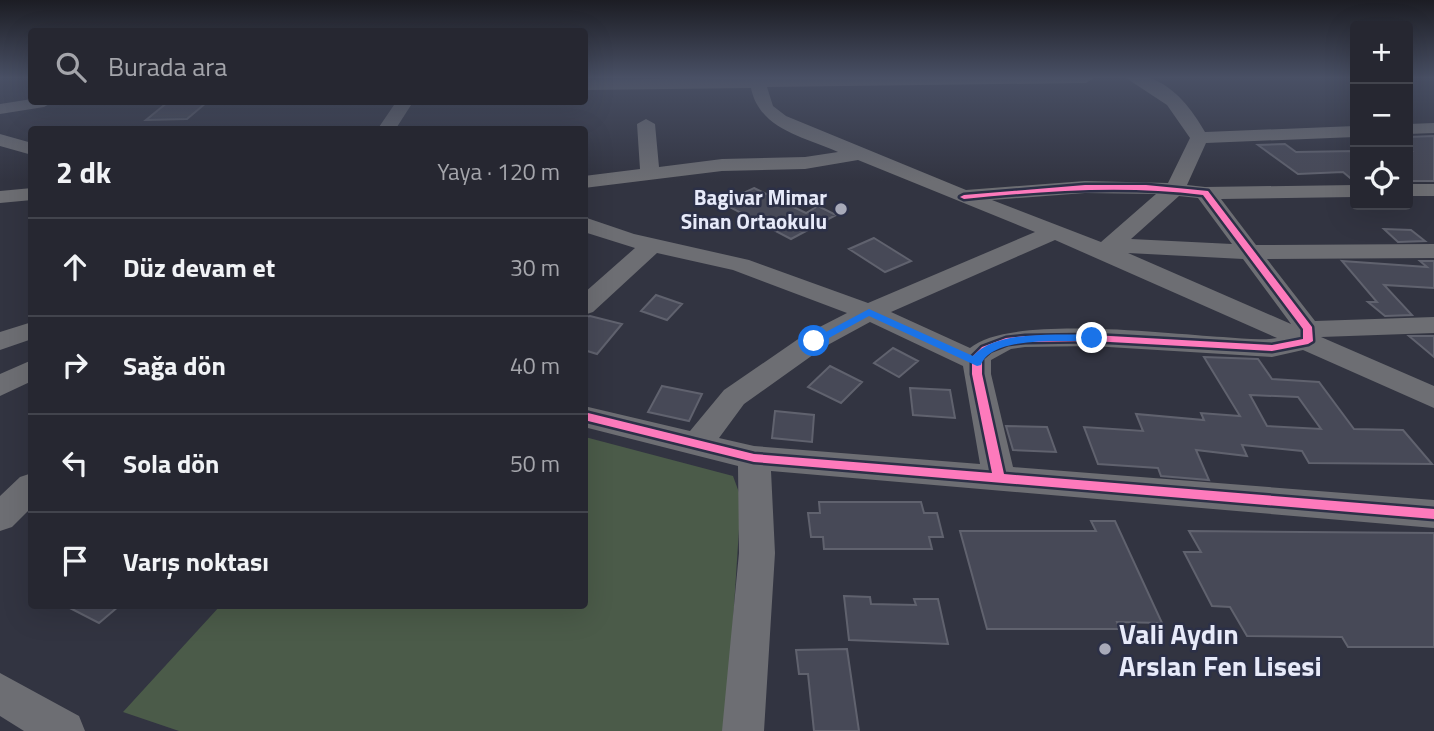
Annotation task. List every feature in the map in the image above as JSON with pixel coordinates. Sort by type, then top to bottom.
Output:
[{"type":"street","points":[[768,112],[858,154],[1052,233],[1107,248],[1308,335],[1434,398]]},
{"type":"street","points":[[1186,112],[1199,138]]},
{"type":"street","points":[[646,124],[650,174]]},
{"type":"street","points":[[1413,129],[1434,128]]},
{"type":"street","points":[[1199,138],[1350,131]]},
{"type":"street","points":[[1107,248],[1175,189],[1199,138]]},
{"type":"street","points":[[0,140],[28,148]]},
{"type":"street","points":[[588,182],[722,165],[805,163],[858,154]]},
{"type":"street","points":[[1413,190],[1434,190]]},
{"type":"street","points":[[964,197],[1020,191],[1350,191]]},
{"type":"street","points":[[1205,193],[1308,335]]},
{"type":"street","points":[[0,197],[28,194]]},
{"type":"street","points":[[588,225],[652,245],[741,265],[869,312],[977,362]]},
{"type":"street","points":[[699,442],[734,397],[814,341],[869,312],[1052,233]]},
{"type":"street","points":[[588,303],[652,245]]},
{"type":"street","points":[[1107,248],[1248,252],[1434,251]]},
{"type":"street","points":[[999,479],[976,374],[977,357],[986,349],[1006,341],[1092,338],[1272,348],[1308,335],[1434,324]]},
{"type":"street","points":[[0,341],[28,331]]},
{"type":"street","points":[[0,386],[28,371]]},
{"type":"street","points":[[588,417],[699,442],[754,458],[1434,514]]},
{"type":"street","points":[[743,731],[757,553],[754,458]]},
{"type":"street","points":[[0,517],[28,490]]},
{"type":"street","points":[[0,693],[64,731]]},
{"type":"green space","points":[[588,438],[733,476],[741,498],[726,731],[179,731],[123,712],[217,609],[588,609]]},
{"type":"building","points":[[156,112],[195,112],[187,119],[146,120]]},
{"type":"building","points":[[1434,136],[1434,181],[1413,181],[1413,137]]},
{"type":"building","points":[[1285,144],[1296,152],[1350,151],[1350,178],[1343,172],[1298,174],[1258,145]]},
{"type":"building","points":[[754,188],[806,213],[818,206],[836,215],[791,239],[722,203]]},
{"type":"building","points":[[1384,229],[1411,230],[1425,241],[1398,242]]},
{"type":"building","points":[[874,238],[911,261],[885,272],[849,249]]},
{"type":"building","points":[[1342,261],[1427,267],[1420,261],[1434,261],[1434,288],[1384,285],[1412,315],[1385,316],[1368,302],[1377,302]]},
{"type":"building","points":[[656,295],[682,304],[667,320],[641,311]]},
{"type":"building","points":[[588,316],[622,324],[597,354],[588,351]]},
{"type":"building","points":[[1409,336],[1434,336],[1434,357]]},
{"type":"building","points":[[893,348],[918,361],[899,377],[874,363]]},
{"type":"building","points":[[1204,357],[1258,359],[1272,379],[1319,382],[1354,429],[1403,430],[1432,464],[1309,463],[1302,451],[1242,445],[1247,456],[1196,450],[1209,480],[1161,476],[1158,468],[1098,464],[1084,427],[1143,431],[1136,414],[1204,420],[1201,413],[1240,416]],"holes":[[[1250,395],[1298,397],[1321,429],[1267,426]]]},
{"type":"building","points":[[830,366],[862,382],[841,403],[808,387]]},
{"type":"building","points":[[662,386],[702,394],[689,421],[648,412]]},
{"type":"building","points":[[910,388],[950,390],[955,418],[913,415]]},
{"type":"building","points":[[775,411],[814,415],[812,442],[772,438]]},
{"type":"building","points":[[1006,426],[1047,427],[1056,452],[1013,450]]},
{"type":"building","points":[[819,502],[921,502],[924,513],[937,513],[943,537],[929,537],[932,549],[824,549],[823,537],[811,537],[808,513],[820,513]]},
{"type":"building","points":[[1091,521],[1115,521],[1162,623],[1117,622],[1120,629],[987,629],[960,531],[1096,531]]},
{"type":"building","points":[[1189,531],[1434,533],[1434,647],[1348,647],[1342,637],[1247,636],[1230,607],[1212,606],[1184,552],[1201,552]]},
{"type":"building","points":[[844,596],[870,597],[871,604],[916,605],[914,599],[938,599],[948,644],[849,640]]},
{"type":"building","points":[[72,609],[115,609],[99,623]]},
{"type":"building","points":[[847,649],[859,731],[814,731],[808,674],[799,674],[796,650]]},
{"type":"cycle path","points":[[964,197],[1115,187],[1205,193],[1308,329],[1308,341],[1272,348],[1092,338],[1025,339],[1006,341],[986,349],[977,357],[977,374],[999,479]]},
{"type":"cycle path","points":[[588,417],[754,458],[1434,514]]},
{"type":"place","name":"Bagivar Mimar Sinan Ortaokulu","points":[[841,209]]},
{"type":"place","name":"Vali Aydın Arslan Fen Lisesi","points":[[1105,649]]},
{"type":"route","points":[[814,341],[869,312],[977,362],[977,357],[986,349],[1006,341],[1092,338]]}]
